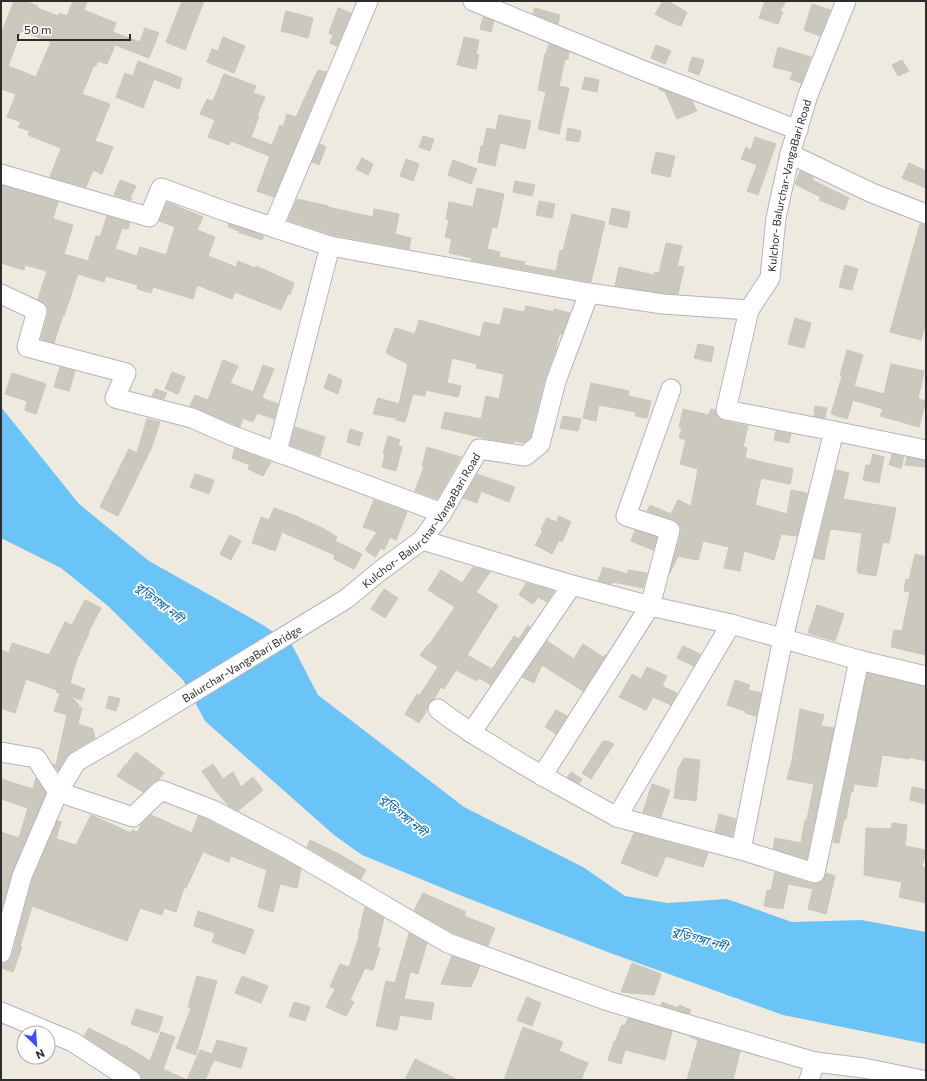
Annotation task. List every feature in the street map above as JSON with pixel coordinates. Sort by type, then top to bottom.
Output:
[{"type":"street","points":[[273,227],[368,1]]},
{"type":"street","points":[[473,1],[642,70],[798,130]]},
{"type":"street","name":"Kulchor- Balurchar-VangaBari Road","points":[[749,310],[770,278],[776,218],[790,154],[808,95],[843,2]]},
{"type":"street","points":[[790,154],[872,193],[926,214]]},
{"type":"street","points":[[1,174],[149,217],[161,188],[330,246],[589,293],[663,304],[749,310],[726,410],[926,450]]},
{"type":"street","points":[[277,452],[330,246]]},
{"type":"street","name":"Kulchor- Balurchar-VangaBari Road","points":[[346,600],[380,571],[422,540],[442,513],[479,450],[525,456],[540,444],[556,381],[589,293]]},
{"type":"street","points":[[1,294],[37,311],[27,347],[126,373],[115,398],[192,418],[228,434],[442,513]]},
{"type":"street","points":[[542,776],[650,606],[670,530],[626,516],[671,389]]},
{"type":"street","points":[[741,850],[783,638],[834,431]]},
{"type":"street","points":[[422,540],[572,585],[650,606],[731,624],[859,660],[926,676]]},
{"type":"street","points":[[471,733],[572,585]]},
{"type":"street","name":"Balurchar-VangaBari Bridge","points":[[58,792],[76,762],[346,600]]},
{"type":"street","points":[[617,817],[731,624]]},
{"type":"street","points":[[438,709],[471,733],[542,776],[617,817],[741,850],[815,873],[859,660]]},
{"type":"street","points":[[1,752],[36,758],[58,792],[133,817],[161,790],[213,810],[281,846],[448,943],[608,1001],[815,1062],[864,1068],[922,1080]]},
{"type":"street","points":[[1,953],[22,876],[58,792]]},
{"type":"street","points":[[1,1012],[73,1042],[131,1080]]},
{"type":"street","points":[[809,1080],[815,1062]]},
{"type":"water","name":"বুড়িগঙ্গা নদী","points":[[1,407],[79,504],[149,561],[263,625],[292,645],[318,695],[464,807],[583,867],[625,896],[668,903],[727,899],[792,922],[861,920],[926,932],[926,1044],[783,1015],[613,954],[467,898],[362,855],[334,835],[205,721],[183,680],[108,606],[61,568],[1,538]]},
{"type":"building","points":[[14,1],[25,1],[38,6],[37,8],[58,16],[59,13],[67,16],[73,1],[87,1],[84,10],[116,23],[113,32],[140,42],[145,28],[159,33],[149,58],[115,45],[107,64],[98,61],[96,66],[94,65],[82,94],[110,104],[95,141],[113,147],[102,174],[93,170],[86,187],[50,177],[61,148],[28,135],[30,131],[18,127],[21,122],[7,117],[16,94],[1,89],[1,34]],"holes":[[[21,31],[51,42],[36,77],[8,66]]]},
{"type":"building","points":[[182,1],[204,1],[185,50],[166,42]]},
{"type":"building","points":[[663,1],[667,1],[687,12],[681,26],[655,14]]},
{"type":"building","points":[[765,1],[786,1],[780,11],[783,12],[778,24],[759,18]]},
{"type":"building","points":[[812,4],[830,10],[820,36],[804,30]]},
{"type":"building","points":[[338,8],[351,13],[337,46],[330,43],[333,35],[329,33]]},
{"type":"building","points":[[535,8],[560,15],[558,24],[533,14]]},
{"type":"building","points":[[286,11],[313,18],[308,38],[281,31]]},
{"type":"building","points":[[483,17],[494,21],[491,32],[480,29]]},
{"type":"building","points":[[223,37],[245,46],[234,73],[207,62],[212,49],[218,51]]},
{"type":"building","points":[[464,37],[479,40],[476,54],[479,55],[476,69],[457,65]]},
{"type":"building","points":[[549,44],[569,52],[568,59],[565,59],[559,86],[569,88],[559,134],[538,129],[546,92],[538,90],[545,54]]},
{"type":"building","points":[[656,45],[671,51],[665,64],[651,58]]},
{"type":"building","points":[[778,47],[811,57],[801,83],[790,79],[793,72],[773,67]]},
{"type":"building","points":[[692,57],[704,60],[699,75],[688,71]]},
{"type":"building","points":[[902,60],[909,71],[898,76],[892,65]]},
{"type":"building","points":[[138,61],[182,78],[179,89],[154,79],[143,108],[116,97],[125,73],[133,76]]},
{"type":"building","points":[[318,70],[326,72],[274,197],[257,191],[270,156],[231,141],[229,145],[208,137],[215,120],[200,114],[207,99],[213,101],[224,74],[256,86],[253,93],[265,97],[257,115],[259,116],[251,137],[272,145],[280,125],[283,127],[287,114],[296,117]]},
{"type":"building","points":[[585,77],[599,80],[597,92],[582,89]]},
{"type":"building","points":[[659,88],[692,101],[697,111],[677,119],[665,92],[658,89]]},
{"type":"building","points":[[499,115],[531,121],[525,149],[500,143],[495,166],[478,162],[487,128],[496,130]]},
{"type":"building","points":[[568,128],[581,131],[579,142],[566,140]]},
{"type":"building","points":[[423,136],[434,139],[430,151],[419,147]]},
{"type":"building","points":[[755,137],[776,144],[758,195],[747,191],[757,165],[741,159],[746,147],[751,150]]},
{"type":"building","points":[[320,144],[326,147],[319,165],[312,162]]},
{"type":"building","points":[[656,152],[675,156],[670,177],[651,173]]},
{"type":"building","points":[[362,158],[373,164],[368,175],[356,169]]},
{"type":"building","points":[[406,159],[419,164],[413,181],[400,176]]},
{"type":"building","points":[[453,160],[477,169],[471,184],[448,175]]},
{"type":"building","points":[[909,163],[926,171],[926,188],[902,178]]},
{"type":"building","points":[[800,171],[813,177],[812,180],[849,198],[844,210],[819,200],[821,197],[795,184]]},
{"type":"building","points":[[120,180],[136,186],[130,198],[132,199],[131,200],[114,195]]},
{"type":"building","points":[[515,181],[535,185],[532,196],[513,192]]},
{"type":"building","points":[[1,185],[58,202],[53,219],[73,225],[64,254],[88,261],[96,236],[100,237],[107,216],[130,223],[128,229],[122,228],[115,249],[137,256],[140,247],[166,255],[175,227],[159,221],[167,202],[203,217],[197,230],[215,237],[208,256],[236,267],[238,261],[255,268],[256,266],[294,283],[290,295],[288,294],[281,310],[235,292],[232,299],[197,285],[193,299],[153,287],[151,293],[137,289],[138,285],[106,276],[104,282],[78,274],[54,343],[41,339],[48,309],[45,304],[38,299],[47,271],[25,265],[24,270],[1,263]]},
{"type":"building","points":[[477,188],[504,194],[497,228],[492,227],[487,249],[500,252],[499,257],[525,262],[524,265],[556,271],[560,250],[563,251],[572,214],[605,222],[591,282],[471,260],[472,258],[449,253],[452,239],[445,237],[449,220],[446,219],[449,202],[473,207]]},
{"type":"building","points":[[297,199],[373,217],[374,209],[399,214],[395,234],[411,238],[409,249],[333,235],[288,220]]},
{"type":"building","points":[[539,201],[555,204],[552,218],[536,215]]},
{"type":"building","points":[[612,208],[630,212],[627,228],[609,224]]},
{"type":"building","points":[[229,224],[264,236],[262,240],[238,232],[239,231],[228,227]]},
{"type":"building","points":[[920,224],[926,225],[926,323],[921,340],[890,332]]},
{"type":"building","points":[[666,243],[682,246],[677,266],[684,267],[678,294],[615,286],[619,267],[654,275],[655,272],[659,273]]},
{"type":"building","points":[[845,265],[858,269],[852,290],[839,287]]},
{"type":"building","points":[[526,306],[554,312],[554,309],[570,313],[562,334],[559,334],[555,352],[545,378],[530,438],[523,443],[493,440],[441,428],[445,412],[481,419],[486,396],[499,399],[504,374],[476,368],[477,364],[452,358],[447,383],[461,386],[458,397],[426,390],[425,396],[413,394],[405,422],[396,420],[396,418],[373,414],[378,398],[399,404],[408,364],[386,353],[395,328],[415,334],[419,320],[480,337],[484,322],[500,325],[504,308],[524,312]]},
{"type":"building","points":[[795,318],[811,323],[804,348],[788,344]]},
{"type":"building","points":[[698,344],[714,347],[711,362],[694,358]]},
{"type":"building","points":[[847,350],[863,355],[854,386],[884,394],[891,364],[924,371],[918,399],[926,401],[919,427],[880,416],[883,409],[853,400],[847,419],[831,414],[842,376],[840,375]]},
{"type":"building","points":[[223,360],[238,366],[230,383],[253,392],[263,365],[274,369],[262,398],[278,404],[274,419],[257,413],[253,422],[243,418],[240,427],[190,406],[195,395],[208,400]]},
{"type":"building","points":[[60,367],[75,371],[69,391],[54,387]]},
{"type":"building","points":[[172,372],[185,377],[178,394],[165,389]]},
{"type":"building","points":[[12,373],[46,384],[36,414],[25,410],[27,401],[5,394]]},
{"type":"building","points":[[329,374],[342,380],[338,394],[324,388]]},
{"type":"building","points":[[591,383],[629,391],[628,396],[651,401],[647,418],[635,416],[636,412],[599,405],[596,421],[583,418]]},
{"type":"building","points":[[155,389],[167,393],[164,399],[152,396]]},
{"type":"building","points":[[815,406],[827,408],[825,418],[814,416]]},
{"type":"building","points":[[683,409],[709,415],[711,409],[715,410],[718,418],[724,421],[748,426],[743,447],[747,448],[745,458],[793,469],[790,484],[761,478],[755,505],[787,514],[791,490],[807,493],[797,536],[781,534],[774,560],[744,551],[740,571],[724,568],[729,547],[703,541],[698,560],[678,556],[670,573],[681,533],[681,527],[674,520],[647,511],[650,505],[671,514],[678,500],[691,506],[698,469],[680,464],[686,440],[679,438],[682,428],[679,427]]},
{"type":"building","points":[[563,416],[581,419],[578,431],[560,428]]},
{"type":"building","points":[[147,419],[160,422],[151,449],[118,516],[100,507],[129,449],[137,453]]},
{"type":"building","points":[[295,427],[325,437],[320,456],[290,445]]},
{"type":"building","points":[[350,429],[363,433],[359,446],[347,442]]},
{"type":"building","points":[[776,431],[791,434],[789,443],[774,440]]},
{"type":"building","points":[[388,436],[400,440],[398,446],[402,447],[396,471],[382,467],[385,454],[383,454]]},
{"type":"building","points":[[427,447],[461,457],[437,499],[415,491],[424,467],[422,466]]},
{"type":"building","points":[[235,448],[271,462],[263,476],[248,469],[250,465],[232,458]]},
{"type":"building","points":[[873,454],[884,457],[879,483],[863,480],[866,465],[870,466]]},
{"type":"building","points":[[892,454],[904,457],[901,468],[889,465]]},
{"type":"building","points":[[907,457],[926,461],[926,467],[905,465]]},
{"type":"building","points":[[836,470],[849,473],[843,499],[896,508],[889,543],[883,542],[876,576],[858,573],[859,572],[857,571],[862,533],[830,529],[824,560],[814,558]]},
{"type":"building","points":[[195,474],[214,480],[209,494],[190,487]]},
{"type":"building","points":[[477,474],[515,487],[509,502],[481,491],[477,503],[463,498]]},
{"type":"building","points":[[374,500],[407,512],[396,540],[390,537],[384,550],[381,548],[375,557],[365,550],[377,532],[363,527]]},
{"type":"building","points":[[274,508],[324,529],[337,537],[335,541],[362,554],[354,569],[334,559],[335,555],[282,532],[275,551],[252,543],[261,517],[269,520]]},
{"type":"building","points":[[559,516],[571,522],[562,542],[559,540],[552,554],[535,545],[543,531],[541,530],[547,518],[556,522]]},
{"type":"building","points":[[635,530],[657,537],[653,550],[631,541]]},
{"type":"building","points":[[230,535],[241,541],[231,560],[220,554]]},
{"type":"building","points":[[915,554],[926,557],[926,655],[891,647],[894,630],[902,631],[910,592],[904,591],[906,579],[909,580]]},
{"type":"building","points":[[473,567],[490,572],[476,592],[498,606],[467,655],[492,669],[514,636],[519,639],[528,625],[530,627],[491,685],[479,678],[477,681],[456,670],[444,689],[441,687],[434,699],[429,703],[427,710],[419,723],[405,714],[417,694],[420,695],[438,667],[420,655],[429,645],[455,607],[428,590],[441,570],[462,583]]},
{"type":"building","points":[[603,567],[628,574],[628,570],[647,573],[643,588],[613,582],[612,584],[598,581]]},
{"type":"building","points":[[526,583],[554,591],[547,602],[538,597],[533,604],[519,595]]},
{"type":"building","points":[[384,589],[398,598],[385,618],[371,609]]},
{"type":"building","points":[[85,600],[101,608],[77,659],[70,683],[85,689],[81,700],[71,696],[79,705],[78,707],[82,708],[78,724],[93,729],[95,738],[70,753],[58,771],[53,764],[56,765],[67,715],[54,711],[60,693],[56,692],[57,690],[26,679],[15,713],[1,708],[1,650],[9,653],[12,643],[49,655],[65,622],[72,625]]},
{"type":"building","points":[[817,605],[844,614],[835,641],[808,633]]},
{"type":"building","points":[[547,641],[574,659],[583,644],[603,657],[606,655],[583,691],[542,665],[534,683],[522,677]]},
{"type":"building","points":[[683,646],[700,654],[694,666],[677,658]]},
{"type":"building","points":[[647,667],[667,676],[662,686],[677,693],[671,705],[653,697],[646,710],[619,697],[632,674],[641,679]]},
{"type":"building","points":[[867,673],[926,687],[926,761],[909,757],[909,759],[882,755],[877,787],[854,784],[839,843],[833,842]]},
{"type":"building","points":[[735,680],[750,685],[748,690],[761,693],[756,716],[727,705]]},
{"type":"building","points":[[109,696],[120,699],[116,711],[106,708]]},
{"type":"building","points":[[800,709],[824,715],[821,726],[834,728],[807,859],[773,849],[775,838],[801,843],[814,784],[787,779],[792,760]]},
{"type":"building","points":[[556,710],[567,716],[556,734],[545,727]]},
{"type":"building","points":[[603,741],[614,744],[591,779],[582,773]]},
{"type":"building","points":[[136,752],[164,773],[143,792],[117,776]]},
{"type":"building","points":[[684,758],[700,760],[696,801],[674,798],[678,769]]},
{"type":"building","points":[[213,764],[223,779],[233,772],[241,787],[253,777],[263,790],[238,811],[228,805],[215,790],[202,771]]},
{"type":"building","points":[[571,772],[582,779],[579,784],[567,777]]},
{"type":"building","points":[[36,778],[46,793],[12,872],[1,911],[1,832],[19,838],[28,808],[1,799],[1,779],[33,789]]},
{"type":"building","points":[[652,784],[670,790],[661,817],[643,812]]},
{"type":"building","points":[[912,787],[926,790],[926,804],[910,800]]},
{"type":"building","points":[[719,814],[736,819],[732,836],[715,832]]},
{"type":"building","points":[[91,815],[131,833],[132,830],[138,832],[141,824],[151,815],[192,833],[198,816],[301,869],[297,888],[280,884],[273,912],[258,907],[267,870],[231,856],[229,862],[203,852],[186,888],[184,888],[176,912],[164,908],[162,915],[140,908],[127,941],[32,906],[20,947],[22,947],[13,972],[1,968],[1,964],[8,961],[12,956],[32,880],[57,821],[61,822],[56,839],[76,845]]},
{"type":"building","points":[[892,823],[907,825],[905,846],[926,850],[922,867],[926,868],[926,903],[899,897],[902,882],[864,875],[866,828],[891,829]]},
{"type":"building","points":[[634,833],[708,853],[703,867],[666,856],[657,877],[621,863]]},
{"type":"building","points":[[310,840],[339,854],[366,870],[361,879],[307,847]]},
{"type":"building","points":[[775,872],[812,884],[823,881],[826,873],[835,876],[826,914],[808,909],[813,889],[788,884],[783,909],[764,906],[767,890],[771,890]]},
{"type":"building","points":[[423,893],[466,912],[464,916],[495,928],[488,946],[453,933],[414,911]]},
{"type":"building","points":[[365,907],[384,918],[377,947],[380,948],[373,970],[365,968],[350,1000],[354,1002],[346,1016],[326,1007],[335,989],[330,987],[340,964],[349,967],[359,937]]},
{"type":"building","points":[[198,911],[254,930],[245,954],[212,942],[215,933],[194,926]]},
{"type":"building","points":[[409,933],[427,943],[418,974],[410,972],[404,999],[434,1003],[431,1020],[400,1015],[397,1030],[376,1026],[386,981],[395,983]]},
{"type":"building","points":[[452,956],[480,966],[471,987],[441,984]]},
{"type":"building","points":[[632,963],[661,974],[654,995],[621,992]]},
{"type":"building","points":[[197,976],[217,981],[196,1055],[176,1048],[191,1008],[188,1007]]},
{"type":"building","points":[[242,976],[268,986],[261,1003],[235,993]]},
{"type":"building","points":[[527,997],[541,1003],[532,1026],[517,1020]]},
{"type":"building","points":[[294,1002],[310,1007],[305,1021],[289,1016]]},
{"type":"building","points":[[662,1002],[678,1008],[679,1005],[691,1010],[689,1014],[661,1005]]},
{"type":"building","points":[[136,1009],[163,1017],[158,1033],[131,1024]]},
{"type":"building","points":[[628,1018],[672,1031],[665,1060],[625,1050],[621,1064],[608,1060],[614,1041],[615,1042],[622,1025],[625,1026]]},
{"type":"building","points":[[523,1027],[563,1042],[559,1051],[588,1063],[581,1080],[504,1080]]},
{"type":"building","points":[[89,1028],[124,1045],[150,1061],[161,1032],[175,1037],[163,1069],[187,1080],[142,1080],[141,1075],[137,1071],[84,1036]]},
{"type":"building","points":[[690,1037],[740,1051],[733,1080],[687,1080],[698,1040]]},
{"type":"building","points":[[217,1040],[247,1048],[241,1068],[214,1060],[205,1080],[187,1080],[200,1050],[212,1054]]},
{"type":"building","points":[[415,1059],[458,1080],[405,1080]]}]
